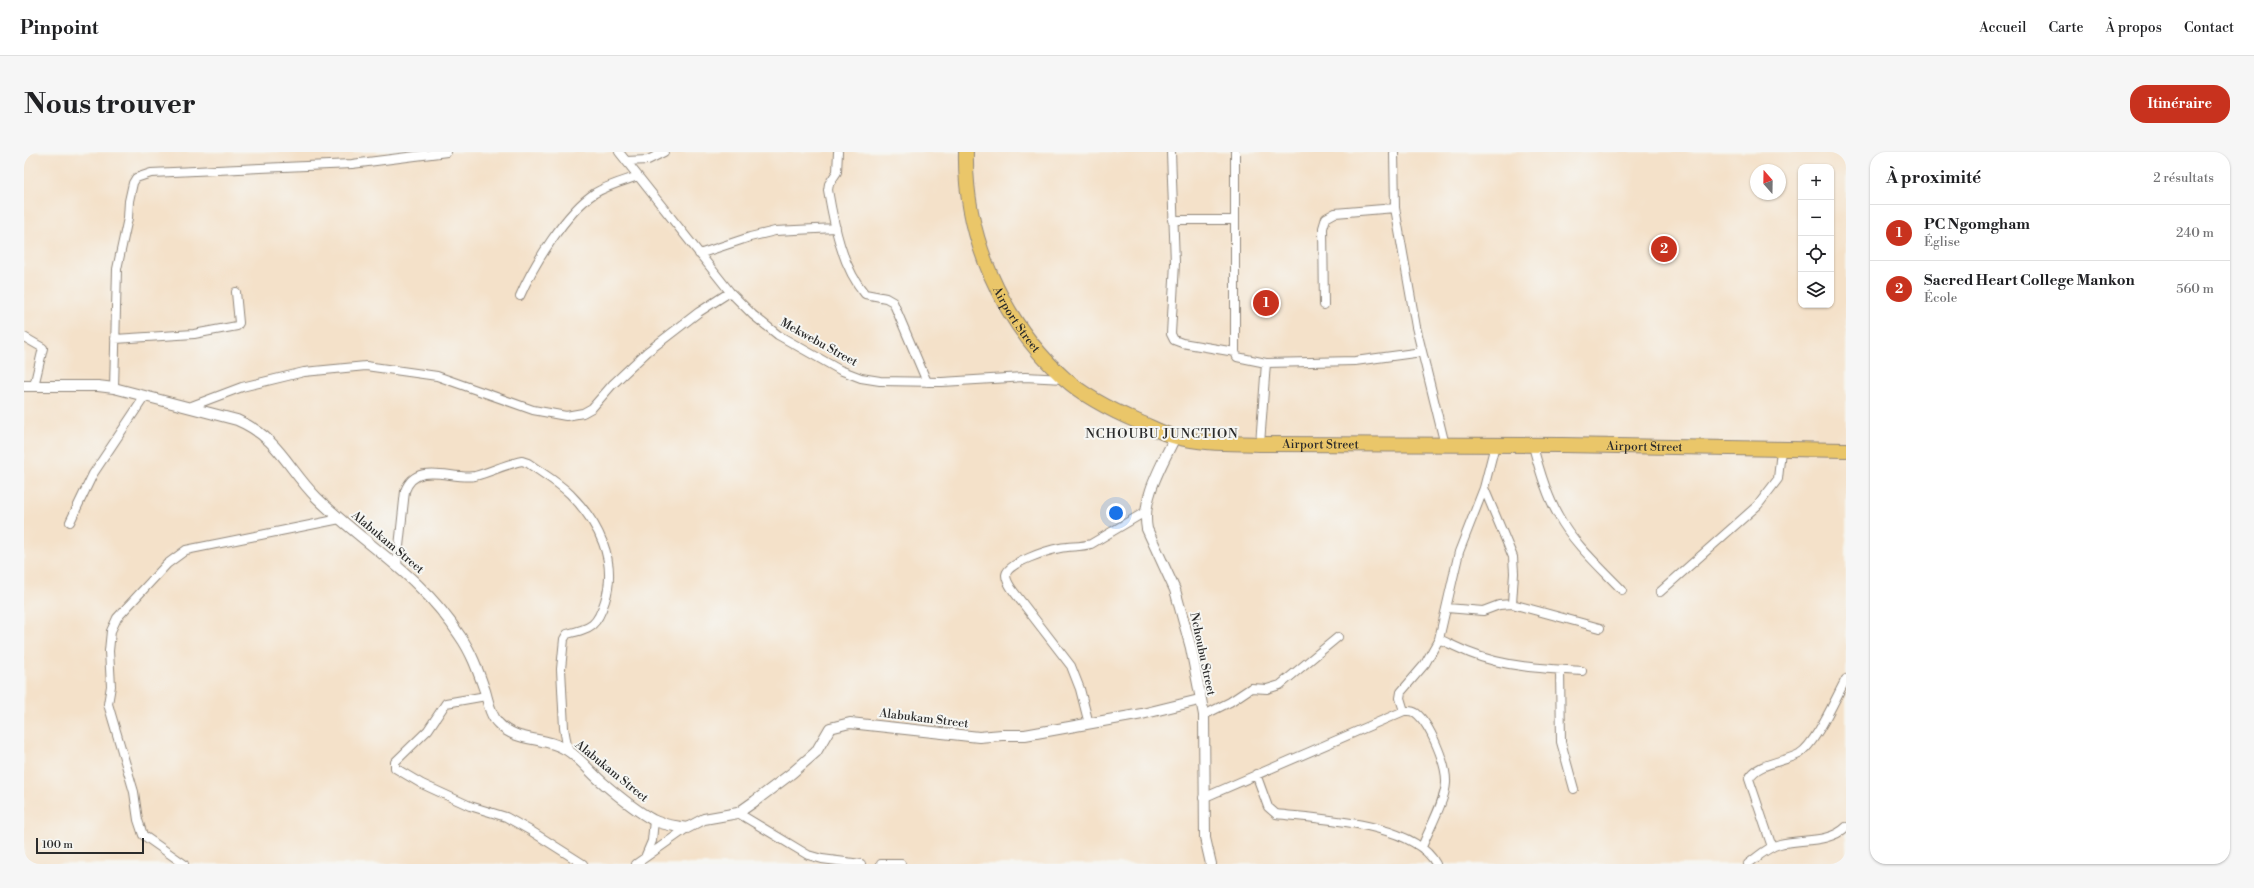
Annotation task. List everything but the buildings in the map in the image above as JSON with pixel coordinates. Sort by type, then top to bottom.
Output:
[{"type":"highway","name":"Airport Street","points":[[966,152],[966,171],[970,205],[986,262],[997,290],[1029,341],[1065,379],[1110,410],[1175,437],[1211,442],[1260,444],[1495,445],[1846,450]]},
{"type":"street","points":[[114,388],[117,269],[128,218],[131,191],[133,183],[139,176],[151,173],[352,164],[447,152]]},
{"type":"street","name":"Mekwebu Street","points":[[619,152],[730,292],[753,315],[778,335],[840,370],[861,378],[880,381],[927,382],[1025,377],[1065,379]]},
{"type":"street","points":[[626,161],[648,160],[664,152]]},
{"type":"street","points":[[838,152],[837,172],[829,184],[828,190],[836,228],[846,262],[862,290],[871,297],[886,298],[893,302],[927,382]]},
{"type":"street","points":[[1171,152],[1172,220],[1175,263],[1171,334],[1174,340],[1182,343],[1235,352]]},
{"type":"street","points":[[1235,152],[1235,352],[1237,357],[1266,363],[1355,361],[1422,352]]},
{"type":"street","points":[[1394,152],[1395,208],[1422,352],[1445,445]]},
{"type":"street","points":[[520,296],[532,270],[584,201],[596,192],[638,176]]},
{"type":"street","points":[[1324,305],[1323,228],[1326,218],[1335,213],[1395,208]]},
{"type":"street","points":[[1172,220],[1235,220]]},
{"type":"street","points":[[699,254],[750,237],[775,231],[836,228]]},
{"type":"street","points":[[115,339],[194,334],[237,326],[240,323],[236,292]]},
{"type":"street","points":[[189,407],[242,387],[304,372],[366,366],[437,376],[533,410],[566,416],[583,413],[592,408],[612,385],[647,352],[699,312],[730,292]]},
{"type":"street","points":[[24,337],[43,348],[29,386]]},
{"type":"street","points":[[1260,444],[1266,363]]},
{"type":"street","name":"Alabukam Street","points":[[29,386],[98,386],[114,388],[237,420],[255,428],[268,439],[316,497],[427,592],[448,617],[472,655],[496,721],[511,734],[550,743],[568,751],[602,782],[654,820],[687,828],[704,819],[738,813],[792,773],[816,752],[830,728],[838,726],[857,724],[979,737],[1025,735],[1142,714],[1199,700]]},
{"type":"street","points":[[70,522],[93,474],[144,396]]},
{"type":"street","points":[[1089,724],[1080,689],[1071,666],[1014,592],[1007,580],[1007,572],[1009,568],[1034,556],[1059,548],[1083,547],[1091,544],[1144,512],[1157,475],[1175,437]]},
{"type":"street","points":[[1404,711],[1400,698],[1401,692],[1425,664],[1439,639],[1459,552],[1484,488],[1495,445]]},
{"type":"street","points":[[1533,446],[1540,473],[1558,516],[1581,546],[1622,590]]},
{"type":"street","points":[[1660,592],[1766,496],[1778,479],[1781,450]]},
{"type":"street","points":[[397,566],[405,491],[412,478],[435,473],[472,476],[522,461],[528,463],[569,493],[600,532],[610,567],[608,592],[600,616],[589,629],[567,634],[564,639],[564,656],[561,669],[564,728],[568,751]]},
{"type":"street","points":[[1484,488],[1513,557],[1514,573],[1512,604]]},
{"type":"street","name":"Nchoubu Street","points":[[1144,512],[1147,529],[1177,598],[1191,648],[1199,700],[1204,715],[1203,798],[1205,838],[1210,864]]},
{"type":"street","points":[[184,864],[145,838],[138,820],[134,792],[108,704],[111,686],[109,651],[111,632],[117,618],[167,564],[186,550],[340,519]]},
{"type":"street","points":[[1447,608],[1483,610],[1499,605],[1512,604],[1600,628]]},
{"type":"street","points":[[1204,715],[1230,702],[1250,688],[1266,690],[1280,685],[1338,637]]},
{"type":"street","points":[[1439,639],[1470,653],[1495,661],[1560,670],[1582,671]]},
{"type":"street","points":[[1560,670],[1562,742],[1574,789]]},
{"type":"street","points":[[1772,847],[1749,779],[1751,774],[1800,753],[1815,737],[1846,679]]},
{"type":"street","points":[[486,696],[446,704],[428,730],[395,762],[395,768],[412,779],[470,806],[506,817],[583,864]]},
{"type":"street","points":[[1203,798],[1404,711],[1411,711],[1416,713],[1427,726],[1440,756],[1446,782],[1442,798],[1422,847]]},
{"type":"street","points":[[1256,774],[1268,807],[1276,814],[1342,820],[1381,830],[1422,847],[1436,864]]},
{"type":"street","points":[[738,813],[808,855],[822,860],[861,864]]},
{"type":"street","points":[[646,855],[652,841],[654,820]]},
{"type":"street","points":[[1748,864],[1772,847],[1841,833],[1846,827]]},
{"type":"street","points":[[636,864],[646,855],[687,828]]},
{"type":"street","points":[[881,864],[901,864]]},
{"type":"place","name":"Sacred Heart College Mankon","points":[[1664,249]]},
{"type":"place","name":"PC Ngomgham","points":[[1266,303]]},
{"type":"district","name":"NCHOUBU JUNCTION","points":[[1162,433]]}]
